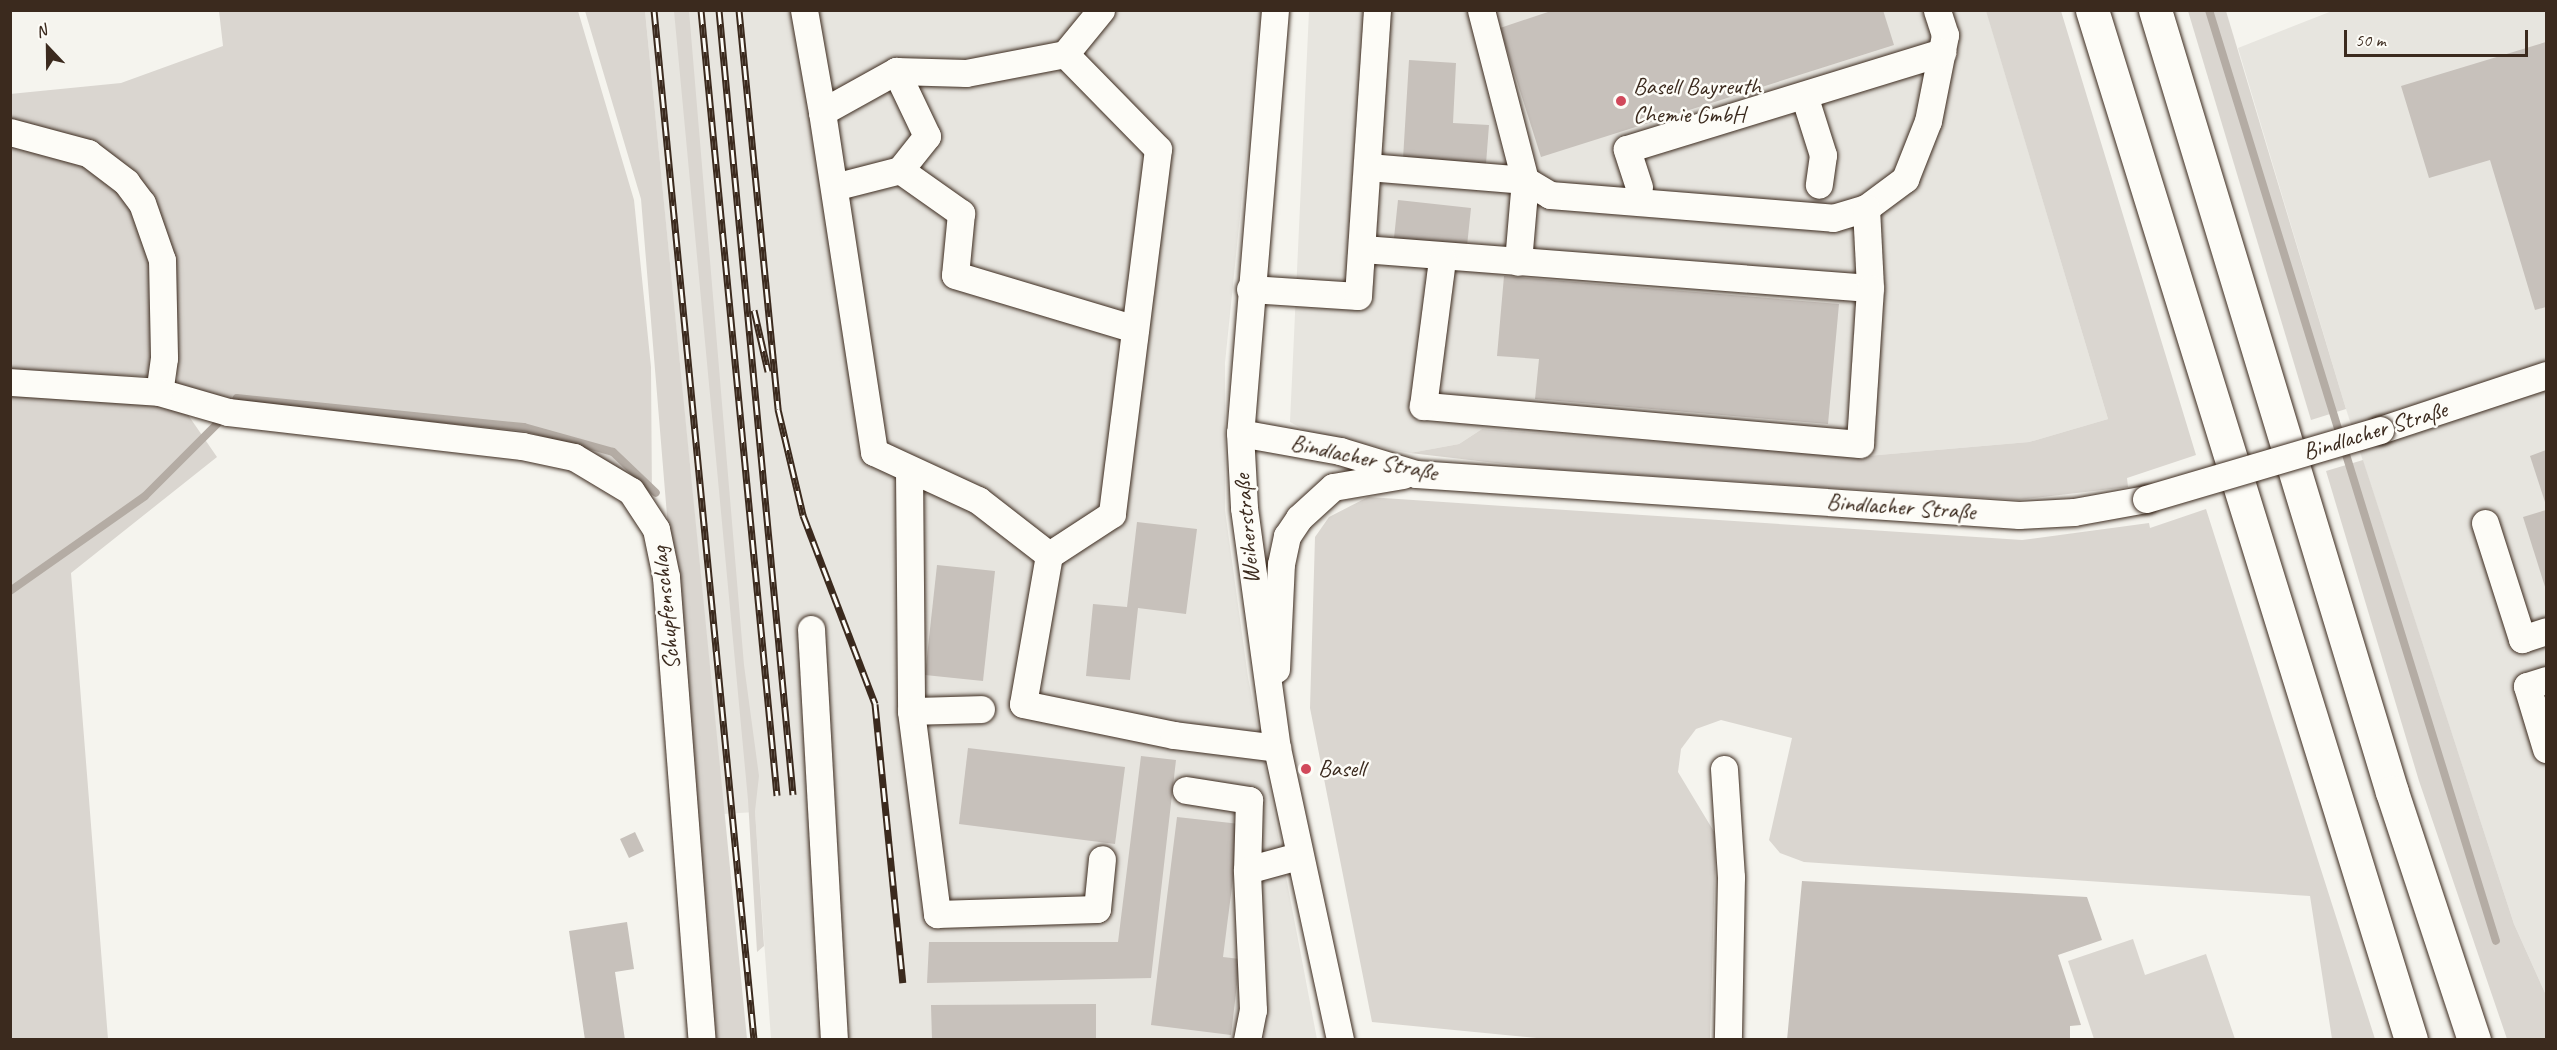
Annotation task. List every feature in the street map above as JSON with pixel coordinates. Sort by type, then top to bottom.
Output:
[{"type":"highway","points":[[2092,10],[2411,1040]]},
{"type":"highway","points":[[2155,10],[2392,792],[2474,1040]]},
{"type":"street","points":[[804,10],[834,187],[874,452],[909,471],[978,500],[1049,555]]},
{"type":"street","points":[[822,112],[896,71],[966,73],[1065,54],[1101,10]]},
{"type":"street","name":"Weiherstraße","points":[[1275,10],[1250,289],[1240,433],[1251,585],[1275,738],[1298,856],[1340,1040]]},
{"type":"street","points":[[1250,289],[1358,296],[1363,249],[1377,10]]},
{"type":"street","points":[[1481,10],[1525,180],[1518,262]]},
{"type":"street","points":[[1368,167],[1525,180],[1561,196],[1833,218],[1866,208],[1905,178],[1928,121],[1942,52],[1945,35],[1937,10]]},
{"type":"street","points":[[1639,187],[1627,149],[1942,52]]},
{"type":"street","points":[[1065,54],[1158,149],[1112,514],[1049,555],[1023,704],[1174,735],[1275,738],[1281,564],[1287,536],[1317,496],[1333,487],[1416,474]]},
{"type":"street","points":[[834,187],[900,170],[927,136],[896,71]]},
{"type":"street","points":[[1804,95],[1823,155],[1819,185]]},
{"type":"street","points":[[10,132],[88,153],[126,182],[142,203],[162,261],[164,358],[159,392]]},
{"type":"street","points":[[900,170],[961,213],[955,275],[1135,329]]},
{"type":"street","points":[[1442,258],[1423,406],[1860,444],[1870,288],[1866,208]]},
{"type":"street","points":[[1363,249],[1442,258],[1870,288]]},
{"type":"street","name":"Bindlacher Straße","points":[[1240,433],[1340,452],[1416,474],[1953,512],[2074,512],[2146,499],[2380,430],[2547,375]]},
{"type":"street","name":"Schupfenschlag","points":[[10,382],[159,392],[228,412],[522,446],[574,457],[631,491],[656,529],[666,577],[702,1040]]},
{"type":"street","points":[[909,471],[911,711],[938,914],[1097,909],[1102,859]]},
{"type":"street","points":[[2485,523],[2522,639],[2547,631]]},
{"type":"street","points":[[811,629],[834,1040]]},
{"type":"street","points":[[2547,680],[2527,686],[2547,749]]},
{"type":"street","points":[[911,711],[981,709]]},
{"type":"street","points":[[1724,769],[1731,877],[1728,1040]]},
{"type":"street","points":[[1186,790],[1249,800],[1247,870],[1253,1010],[1247,1040]]},
{"type":"street","points":[[1247,870],[1298,856]]},
{"type":"shaded area","points":[[1986,10],[2108,419],[2029,442],[1867,456],[1482,429],[1459,444],[1410,453],[1310,433],[1290,422],[1309,11]]},
{"type":"shaded area","points":[[219,11],[578,11],[634,200],[651,367],[652,501],[608,464],[238,404],[178,385],[169,291],[130,179],[11,128],[10,94],[121,83],[223,46]]},
{"type":"shaded area","points":[[585,11],[645,11],[747,1039],[710,1039],[641,199]]},
{"type":"shaded area","points":[[645,11],[1261,11],[1225,363],[1225,510],[1248,677],[1317,1039],[771,1039],[755,812],[724,814]]},
{"type":"shaded area","points":[[674,11],[689,11],[744,665],[759,776],[755,811],[764,946],[757,952],[748,800]]},
{"type":"shaded area","points":[[1986,11],[2061,11],[2196,455],[2127,478],[2128,487],[2018,500],[1548,469],[1410,453],[1459,444],[1482,429],[1867,456],[2029,442],[2108,419]]},
{"type":"shaded area","points":[[2188,11],[2226,11],[2346,409],[2311,420]]},
{"type":"shaded area","points":[[2332,11],[2546,11],[2546,995],[2514,924],[2346,409],[2238,48]]},
{"type":"shaded area","points":[[10,137],[37,142],[124,186],[157,257],[149,376],[11,374]]},
{"type":"shaded area","points":[[11,388],[184,409],[217,457],[71,573],[108,1039],[11,1040]]},
{"type":"shaded area","points":[[2363,460],[2514,924],[2546,995],[2546,1039],[2507,1039],[2419,781],[2326,471]]},
{"type":"shaded area","points":[[1368,497],[2022,540],[2149,523],[2150,528],[2206,509],[2375,1039],[2332,1039],[2310,896],[1804,862],[1780,853],[1769,840],[1792,738],[1721,720],[1696,729],[1681,749],[1678,772],[1716,835],[1710,1039],[1547,1039],[1372,1022],[1310,708],[1315,537],[1329,517]]},
{"type":"shaded area","points":[[2133,939],[2145,975],[2206,954],[2235,1039],[2094,1039],[2068,961]]},
{"type":"building","name":"Basell Bayreuth Chemie GmbH","points":[[1554,10],[1883,10],[1894,45],[1541,157],[1500,28]]},
{"type":"building","points":[[2546,42],[2546,307],[2535,310],[2490,160],[2429,178],[2401,86]]},
{"type":"building","points":[[1409,60],[1456,63],[1453,123],[1489,125],[1486,164],[1403,159]]},
{"type":"building","points":[[1398,200],[1471,208],[1467,246],[1394,238]]},
{"type":"building","points":[[1504,276],[1839,304],[1828,424],[1535,399],[1539,359],[1497,356]]},
{"type":"building","points":[[2546,450],[2546,505],[2530,456]]},
{"type":"building","points":[[2546,510],[2546,590],[2523,517]]},
{"type":"building","points":[[1137,522],[1197,529],[1186,614],[1138,608],[1130,680],[1086,676],[1093,604],[1127,607]]},
{"type":"building","points":[[937,565],[995,571],[983,681],[925,675]]},
{"type":"building","points":[[968,748],[1125,767],[1115,844],[959,824]]},
{"type":"building","points":[[1141,756],[1176,760],[1151,978],[927,983],[929,942],[1118,942]]},
{"type":"building","points":[[1177,817],[1240,824],[1223,957],[1240,959],[1231,1035],[1151,1025]]},
{"type":"building","points":[[635,832],[644,851],[629,858],[620,839]]},
{"type":"building","points":[[1802,881],[2087,897],[2102,940],[2058,955],[2081,1025],[2070,1026],[2070,1040],[1787,1040]]},
{"type":"building","points":[[627,922],[634,969],[615,972],[625,1040],[585,1040],[569,931]]},
{"type":"building","points":[[1096,1004],[1096,1040],[932,1040],[931,1005]]},
{"type":"waterway","points":[[2209,10],[2496,941]]},
{"type":"waterway","points":[[232,406],[237,398],[524,427],[613,452],[656,493]]},
{"type":"waterway","points":[[10,591],[145,496],[225,416]]},
{"type":"railway","points":[[654,10],[754,1040]]},
{"type":"railway","points":[[701,10],[777,795]]},
{"type":"railway","points":[[719,10],[793,795]]},
{"type":"railway","points":[[739,10],[778,409],[803,515],[875,704],[903,983]]},
{"type":"railway","points":[[754,310],[768,371]]},
{"type":"place","name":"Basell Bayreuth Chemie GmbH","points":[[1621,101]]},
{"type":"place","name":"Basell","points":[[1306,769]]}]
